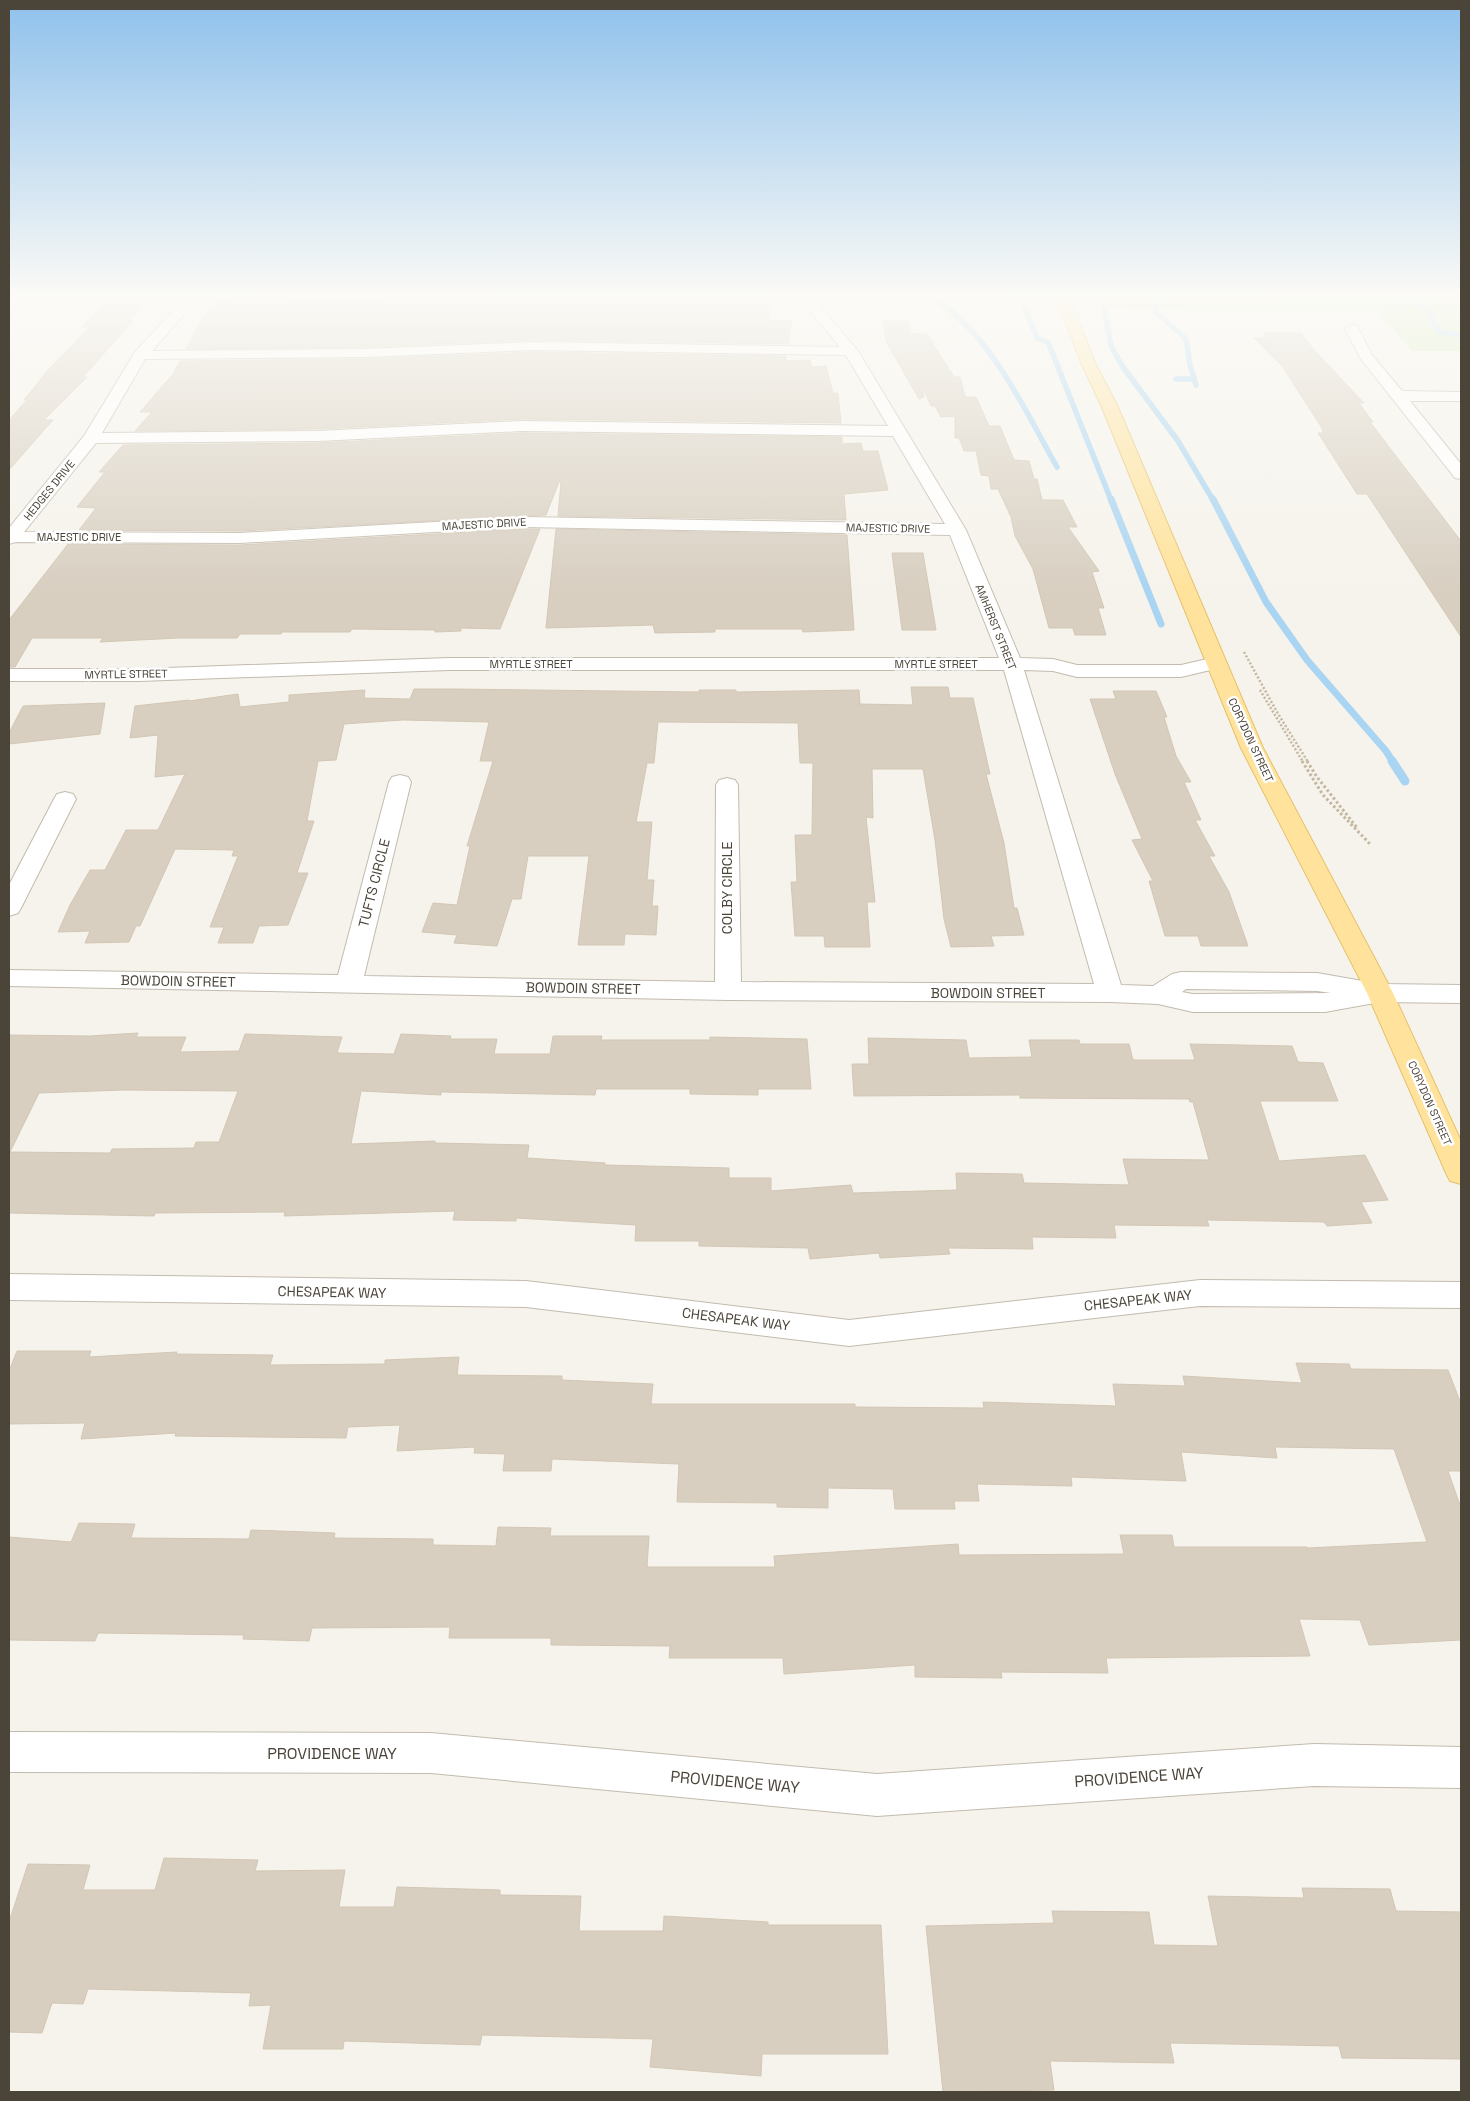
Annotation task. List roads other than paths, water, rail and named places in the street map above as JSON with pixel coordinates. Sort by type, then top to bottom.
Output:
[{"type":"main road","name":"CORYDON STREET","points":[[1104,394],[1252,748],[1380,992],[1461,1173]]},
{"type":"street","name":"HEDGES DRIVE","points":[[10,538],[91,438],[117,394]]},
{"type":"street","name":"AMHERST STREET","points":[[878,394],[957,530],[1012,664],[1110,993]]},
{"type":"street","points":[[1399,396],[1461,396]]},
{"type":"street","points":[[1399,396],[1461,474]]},
{"type":"street","points":[[91,438],[318,436],[522,426],[900,431]]},
{"type":"street","name":"MAJESTIC DRIVE","points":[[10,538],[240,538],[524,522],[957,530]]},
{"type":"street","name":"MYRTLE STREET","points":[[9,675],[148,674],[449,664],[1012,664],[1053,665],[1077,671],[1182,671],[1216,663]]},
{"type":"street","name":"TUFTS CIRCLE","points":[[349,983],[400,782]]},
{"type":"street","name":"COLBY CIRCLE","points":[[727,785],[728,991]]},
{"type":"street","points":[[9,908],[65,799]]},
{"type":"street","name":"BOWDOIN STREET","points":[[9,978],[728,991],[1110,993],[1158,995],[1193,1003],[1325,1003],[1380,992],[1461,994]]},
{"type":"street","name":"CHESAPEAK WAY","points":[[9,1287],[526,1294],[850,1333],[1200,1293],[1461,1295]]},
{"type":"street","name":"PROVIDENCE WAY","points":[[9,1752],[431,1753],[877,1795],[1314,1765],[1461,1768]]},
{"type":"waterway","points":[[1017,394],[1057,467]]},
{"type":"waterway","points":[[1069,394],[1111,500]]},
{"type":"waterway","points":[[1143,394],[1178,441],[1213,500]]},
{"type":"waterway","points":[[1111,499],[1161,624]]},
{"type":"waterway","points":[[1213,499],[1266,602],[1307,660],[1386,751],[1393,762]]},
{"type":"waterway","points":[[1392,761],[1405,781]]}]
